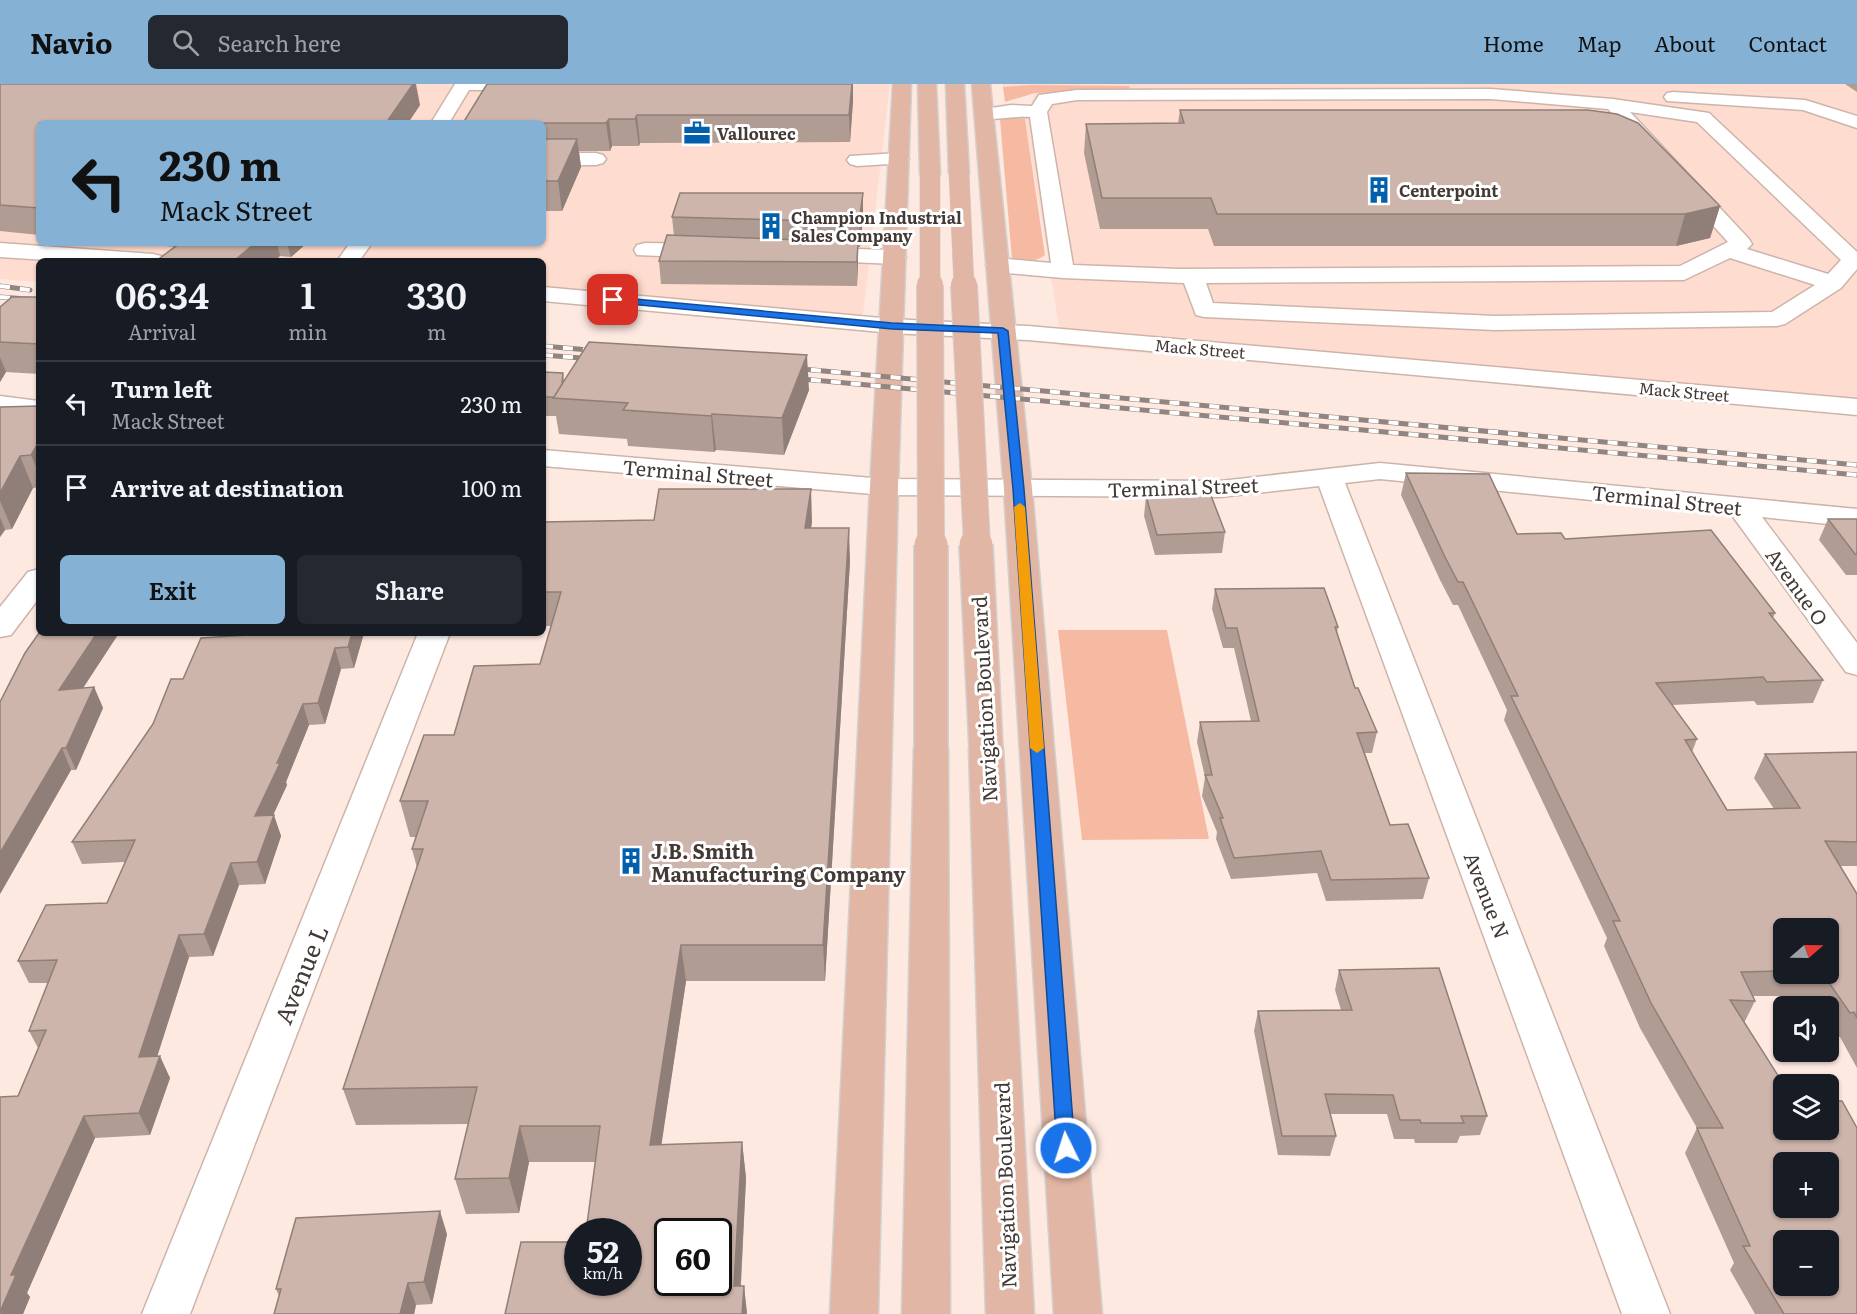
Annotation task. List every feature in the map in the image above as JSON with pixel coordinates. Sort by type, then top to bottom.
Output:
[{"type":"main road","points":[[854,1314],[884,487],[902,84]]},
{"type":"main road","points":[[926,1314],[931,748],[930,174],[927,84]]},
{"type":"main road","name":"Navigation Boulevard","points":[[955,84],[1010,1314]]},
{"type":"main road","points":[[981,84],[1018,489],[1078,1314]]},
{"type":"street","points":[[442,120],[463,85],[612,84]]},
{"type":"street","points":[[1468,84],[1805,105],[1857,122]]},
{"type":"street","points":[[997,264],[1063,271],[1193,276],[1777,319],[1833,283],[1853,260],[1703,117],[1612,104],[1491,94],[1077,95],[1045,99],[1038,112],[1063,271]]},
{"type":"street","points":[[1193,276],[1204,310],[1501,299],[1684,273],[1741,244],[1612,104]]},
{"type":"street","points":[[984,114],[1011,110],[1038,112]]},
{"type":"street","points":[[546,159],[596,159]]},
{"type":"street","points":[[857,160],[899,159]]},
{"type":"street","points":[[0,250],[111,258]]},
{"type":"street","points":[[645,250],[726,251]]},
{"type":"street","points":[[1729,252],[1833,283]]},
{"type":"street","points":[[792,254],[895,257]]},
{"type":"street","name":"Mack Street","points":[[546,294],[892,326],[1003,331],[1857,407]]},
{"type":"street","points":[[0,404],[36,409]]},
{"type":"street","name":"Terminal Street","points":[[546,458],[884,487],[1220,489],[1380,471],[1857,518]]},
{"type":"street","name":"Avenue N","points":[[1329,476],[1646,1314]]},
{"type":"street","name":"Avenue O","points":[[1740,506],[1857,665]]},
{"type":"street","points":[[0,628],[36,582]]},
{"type":"street","name":"Avenue L","points":[[166,1314],[433,636]]},
{"type":"shaded area","points":[[0,84],[890,84],[861,330],[546,302],[546,258],[36,258],[36,282],[0,279]]},
{"type":"shaded area","name":"Centerpoint","points":[[1003,84],[1857,84],[1857,413],[1060,346],[1059,326],[1025,119],[1035,93],[1130,90],[1129,86],[1003,87]]},
{"type":"shaded area","points":[[1129,86],[1131,91],[1035,93],[1005,102],[1003,87]]},
{"type":"shaded area","points":[[1025,119],[1045,255],[1033,261],[1012,259],[1000,120]]},
{"type":"shaded area","points":[[1058,630],[1167,630],[1209,839],[1082,840]]},
{"type":"building","points":[[0,84],[413,84],[388,120],[36,120],[36,208],[0,205]]},
{"type":"building","points":[[487,84],[852,84],[849,115],[637,115],[635,119],[609,119],[606,123],[465,120]]},
{"type":"building","name":"Centerpoint","points":[[1180,110],[1588,110],[1617,114],[1638,123],[1720,206],[1685,214],[1217,214],[1211,198],[1102,198],[1086,124],[1184,123]]},
{"type":"building","points":[[546,139],[577,139],[558,181],[546,181]]},
{"type":"building","points":[[680,193],[863,193],[859,222],[672,217]]},
{"type":"building","points":[[667,235],[858,242],[857,262],[659,261]]},
{"type":"building","points":[[176,246],[252,246],[238,258],[160,258]]},
{"type":"building","points":[[12,297],[36,297],[36,344],[0,342],[0,307]]},
{"type":"building","points":[[589,342],[807,355],[782,418],[712,414],[711,416],[623,410],[628,403],[553,398]]},
{"type":"building","points":[[546,372],[563,373],[562,384],[554,397],[546,397]]},
{"type":"building","points":[[36,406],[36,447],[31,455],[20,456],[0,493],[0,407]]},
{"type":"building","points":[[1406,473],[1489,474],[1517,534],[1561,533],[1565,539],[1711,530],[1775,613],[1769,613],[1823,680],[1767,682],[1763,677],[1656,683],[1697,739],[1685,740],[1727,810],[1800,808],[1765,754],[1857,752],[1857,842],[1825,841],[1857,894],[1857,1018],[1854,1012],[1850,1013],[1830,984],[1839,984],[1839,918],[1773,918],[1773,971],[1741,972],[1755,1001],[1730,1000],[1777,1074],[1773,1074],[1773,1140],[1839,1140],[1839,1101],[1842,1101],[1857,1128],[1857,1314],[1784,1314],[1773,1296],[1839,1296],[1839,1230],[1773,1230],[1773,1296],[1743,1246],[1750,1246],[1697,1128],[1723,1128],[1651,1003],[1613,921],[1620,921],[1511,696],[1518,696],[1463,582],[1458,582]]},
{"type":"building","points":[[659,489],[811,489],[805,528],[849,528],[823,945],[681,945],[650,1145],[742,1142],[734,1286],[744,1286],[742,1314],[505,1314],[521,1242],[564,1242],[564,1296],[642,1296],[642,1218],[588,1218],[600,1126],[520,1126],[509,1178],[455,1179],[477,1087],[343,1089],[423,849],[412,849],[428,801],[400,801],[424,735],[454,735],[474,666],[540,664],[561,592],[546,592],[546,522],[654,520]]},
{"type":"building","points":[[1210,493],[1225,532],[1157,535],[1146,496]]},
{"type":"building","points":[[1828,519],[1857,519],[1857,554],[1855,554]]},
{"type":"building","points":[[1324,588],[1338,627],[1335,627],[1355,688],[1358,688],[1377,732],[1357,733],[1390,825],[1408,824],[1429,878],[1331,880],[1321,851],[1234,858],[1220,818],[1223,818],[1205,775],[1212,775],[1200,722],[1259,721],[1237,628],[1226,628],[1215,589]]},
{"type":"building","points":[[37,636],[95,636],[59,690],[94,687],[66,748],[62,748],[0,853],[0,702],[25,653]]},
{"type":"building","points":[[351,636],[348,647],[335,648],[318,703],[303,704],[277,763],[280,763],[255,816],[274,815],[257,862],[231,863],[204,934],[179,935],[139,1057],[160,1056],[139,1113],[84,1116],[11,1275],[16,1275],[0,1312],[0,1097],[18,1096],[46,1030],[29,1031],[57,960],[18,961],[46,905],[107,903],[135,840],[72,842],[153,724],[171,679],[183,679],[201,638]]},
{"type":"building","points":[[1439,968],[1487,1116],[1461,1116],[1464,1123],[1421,1123],[1420,1120],[1400,1120],[1393,1095],[1325,1094],[1336,1136],[1282,1136],[1258,1011],[1352,1010],[1339,970]]},
{"type":"building","points":[[440,1211],[424,1282],[408,1283],[400,1314],[274,1314],[281,1289],[276,1289],[296,1218]]},
{"type":"railway","points":[[0,286],[30,290]]},
{"type":"railway","points":[[0,297],[36,300]]},
{"type":"railway","points":[[546,346],[600,351]]},
{"type":"railway","points":[[546,355],[594,359]]},
{"type":"railway","points":[[791,368],[1857,465]]},
{"type":"railway","points":[[791,378],[1857,475]]},
{"type":"slow traffic","points":[[1020,507],[1037,748]]},
{"type":"place","name":"Vallourec","points":[[697,133]]},
{"type":"place","name":"Centerpoint","points":[[1379,190]]},
{"type":"place","name":"Champion Industrial Sales Company","points":[[771,226]]},
{"type":"place","name":"J.B. Smith Manufacturing Company","points":[[631,861]]},
{"type":"route","points":[[613,300],[892,326],[1003,331],[1018,489],[1066,1148]]}]
